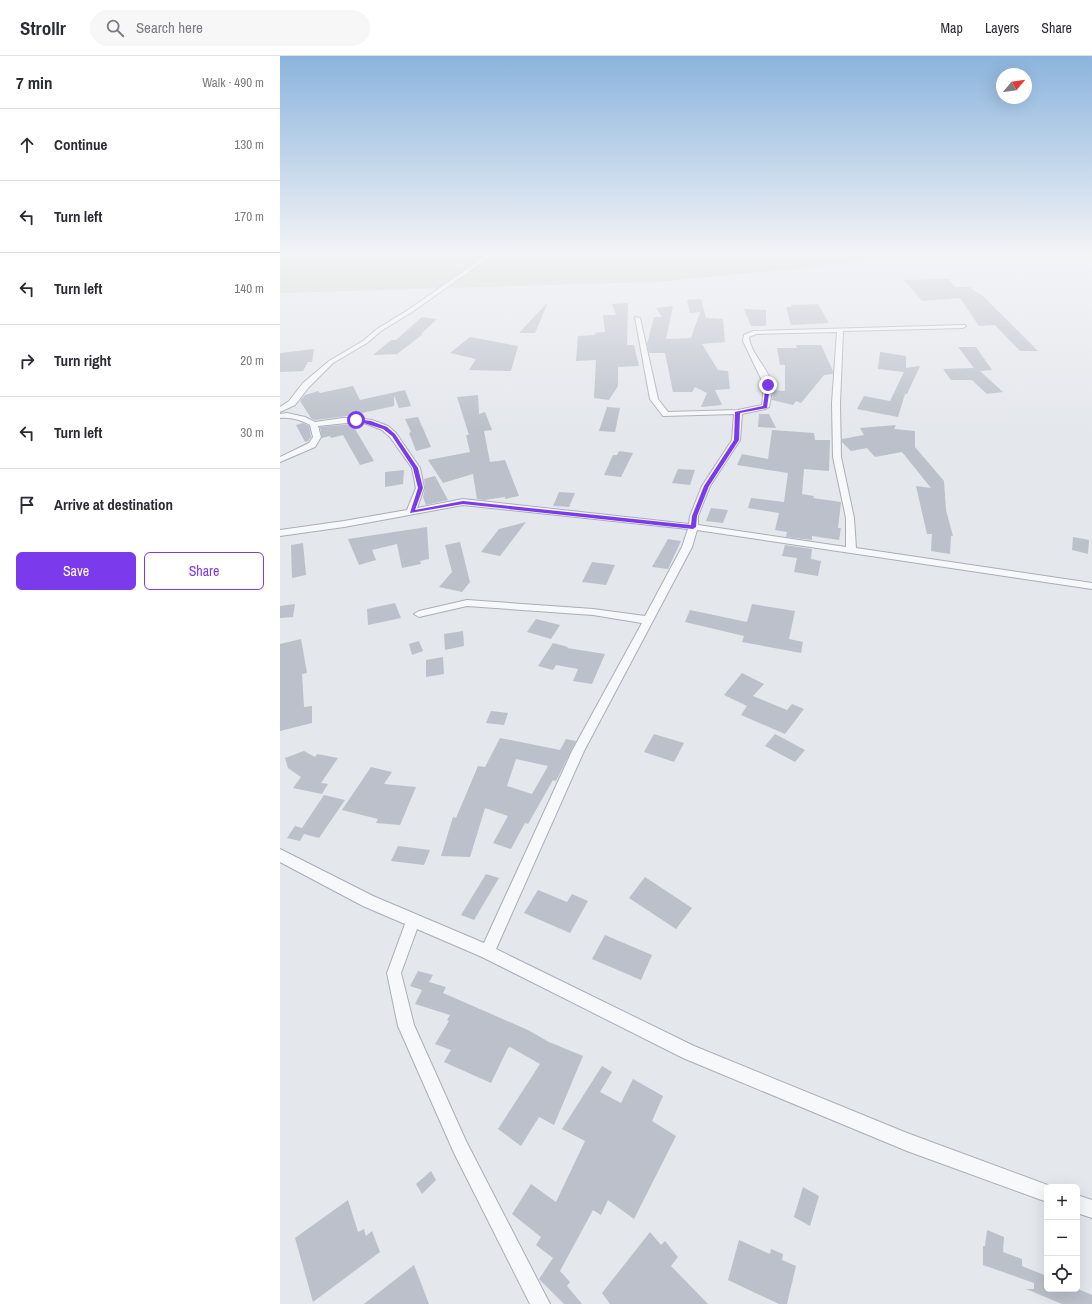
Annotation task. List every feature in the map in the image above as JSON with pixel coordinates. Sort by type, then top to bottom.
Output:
[{"type":"street","points":[[280,410],[292,403],[306,385],[331,362],[365,342],[379,330],[408,312]]},
{"type":"street","points":[[637,318],[654,399],[666,414],[738,412],[765,407],[768,385],[757,360],[746,342],[746,336],[755,332],[963,326]]},
{"type":"street","points":[[840,329],[836,403],[838,456],[850,518],[851,550]]},
{"type":"street","points":[[487,952],[578,751],[687,547],[693,527],[694,516],[706,486],[736,440],[738,412]]},
{"type":"street","points":[[280,416],[306,419],[314,424],[356,420],[369,422],[385,428],[394,435],[416,468],[420,488],[412,512]]},
{"type":"street","points":[[280,460],[312,445],[317,437],[314,424]]},
{"type":"street","points":[[280,533],[344,524],[463,502],[693,527],[1092,586]]},
{"type":"street","points":[[419,614],[467,603],[593,612],[648,620]]},
{"type":"street","points":[[280,855],[368,901],[487,952],[689,1052],[907,1142],[1044,1192]]},
{"type":"street","points":[[413,921],[394,973],[406,1026],[460,1147],[540,1304]]},
{"type":"street","points":[[1080,1205],[1092,1209]]},
{"type":"building","points":[[538,312],[544,312],[535,333],[519,333]]},
{"type":"building","points":[[615,312],[628,312],[627,345],[634,345],[639,366],[618,367],[618,386],[609,400],[594,398],[596,360],[576,361],[578,336],[595,335],[595,333],[605,332],[603,315],[616,315]]},
{"type":"building","points":[[659,312],[672,312],[666,339],[691,338],[700,312],[704,312],[706,318],[723,319],[725,342],[702,344],[718,370],[728,371],[730,389],[715,390],[722,405],[701,407],[707,393],[695,387],[692,392],[673,392],[665,353],[649,353],[647,344],[654,317],[662,317]]},
{"type":"building","points":[[745,312],[766,312],[766,326],[751,326]]},
{"type":"building","points":[[787,312],[823,312],[829,323],[791,325]]},
{"type":"building","points":[[970,312],[999,312],[1038,351],[1020,351],[995,325],[979,326]]},
{"type":"building","points":[[422,317],[437,319],[421,334],[423,334],[397,354],[373,355],[391,340],[396,340]]},
{"type":"building","points":[[470,337],[518,346],[511,371],[469,370],[476,359],[450,353]]},
{"type":"building","points":[[796,345],[821,345],[833,374],[824,375],[801,403],[796,401],[793,405],[772,400],[774,390],[785,391],[785,365],[780,365],[777,348],[797,348]]},
{"type":"building","points":[[958,347],[976,347],[992,370],[980,371],[1003,392],[987,394],[972,380],[951,380],[943,369],[974,368]]},
{"type":"building","points":[[314,349],[312,362],[308,362],[303,371],[280,372],[280,353]]},
{"type":"building","points":[[880,352],[906,356],[906,368],[920,366],[907,394],[905,394],[898,417],[857,409],[864,396],[890,401],[904,372],[878,369]]},
{"type":"building","points":[[353,386],[360,400],[405,390],[411,406],[399,408],[394,395],[394,406],[348,416],[315,420],[311,418],[300,401],[305,395],[318,391],[320,393]]},
{"type":"building","points":[[478,395],[479,414],[485,412],[492,430],[484,431],[490,462],[505,460],[519,496],[505,499],[505,497],[484,500],[477,499],[473,474],[443,483],[428,460],[470,452],[466,435],[469,435],[457,397]]},
{"type":"building","points":[[607,407],[620,408],[615,432],[599,431]]},
{"type":"building","points":[[759,414],[769,414],[776,428],[758,427]]},
{"type":"building","points":[[418,417],[431,447],[416,451],[409,433],[411,432],[405,419]]},
{"type":"building","points":[[303,423],[309,426],[311,437],[305,442],[296,425]]},
{"type":"building","points":[[352,424],[374,461],[360,465],[343,435],[331,438],[330,436],[322,438],[320,427]]},
{"type":"building","points":[[896,425],[894,429],[915,431],[915,447],[944,481],[946,510],[953,536],[951,536],[950,554],[931,551],[932,534],[927,534],[916,486],[931,488],[902,452],[875,457],[867,448],[851,451],[842,442],[842,439],[864,435],[860,428]]},
{"type":"building","points":[[772,430],[814,433],[815,440],[830,440],[829,471],[804,469],[802,494],[814,496],[813,498],[841,502],[838,528],[841,528],[839,540],[812,536],[812,540],[786,537],[787,532],[775,530],[779,513],[748,508],[751,498],[784,502],[788,473],[737,465],[742,454],[768,459]]},
{"type":"building","points":[[619,451],[633,453],[621,477],[604,475],[613,455],[617,455]]},
{"type":"building","points":[[678,469],[695,470],[690,485],[672,483]]},
{"type":"building","points":[[404,470],[403,484],[385,487],[385,472]]},
{"type":"building","points":[[435,476],[448,500],[426,505],[423,497],[425,488],[424,479]]},
{"type":"building","points":[[559,492],[575,493],[569,507],[553,506]]},
{"type":"building","points":[[711,508],[728,510],[723,523],[706,521]]},
{"type":"building","points":[[526,522],[500,556],[481,552],[499,529]]},
{"type":"building","points":[[427,527],[429,559],[420,561],[421,564],[402,568],[397,544],[372,550],[376,560],[359,565],[348,539]]},
{"type":"building","points":[[1073,537],[1089,540],[1088,554],[1072,550]]},
{"type":"building","points":[[668,539],[681,541],[668,569],[652,567]]},
{"type":"building","points":[[460,542],[470,582],[462,592],[439,587],[452,572],[445,545]]},
{"type":"building","points":[[303,543],[306,575],[292,578],[291,545]]},
{"type":"building","points":[[785,545],[812,549],[811,559],[821,561],[818,576],[794,572],[797,558],[782,556]]},
{"type":"building","points":[[592,562],[615,565],[606,585],[582,582]]},
{"type":"building","points":[[395,603],[401,618],[368,625],[367,609]]},
{"type":"building","points":[[295,604],[293,617],[280,618],[280,606]]},
{"type":"building","points":[[752,604],[795,611],[789,639],[803,642],[801,653],[742,642],[744,636],[685,622],[690,610],[747,622]]},
{"type":"building","points":[[536,619],[560,625],[551,639],[527,632]]},
{"type":"building","points":[[463,631],[464,646],[445,650],[444,634]]},
{"type":"building","points":[[301,639],[307,673],[302,674],[304,707],[312,706],[312,723],[280,731],[280,644]]},
{"type":"building","points":[[419,641],[423,651],[412,655],[409,644]]},
{"type":"building","points":[[553,643],[568,647],[567,648],[605,654],[592,684],[573,681],[578,669],[556,665],[553,670],[538,666]]},
{"type":"building","points":[[443,657],[444,674],[426,677],[426,660]]},
{"type":"building","points":[[742,673],[764,684],[753,696],[787,710],[792,704],[804,709],[785,734],[741,715],[747,706],[724,695]]},
{"type":"building","points":[[491,711],[508,713],[504,725],[486,723]]},
{"type":"building","points":[[654,734],[684,743],[674,762],[644,752]]},
{"type":"building","points":[[775,734],[805,750],[795,762],[765,746]]},
{"type":"building","points":[[500,738],[560,750],[566,739],[576,741],[556,781],[553,780],[528,824],[525,823],[511,849],[493,843],[508,816],[485,808],[470,857],[441,856],[453,817],[456,818],[478,766],[485,767]],"holes":[[[516,759],[548,766],[532,794],[507,786]]]},
{"type":"building","points":[[304,751],[315,757],[317,754],[338,758],[321,783],[328,784],[322,794],[293,788],[301,777],[288,768],[285,758]]},
{"type":"building","points":[[371,767],[392,772],[384,784],[416,787],[400,825],[376,823],[378,819],[342,810]]},
{"type":"building","points":[[324,795],[345,800],[319,838],[304,834],[300,841],[287,838],[295,826],[302,828]]},
{"type":"building","points":[[398,846],[430,850],[424,865],[391,861]]},
{"type":"building","points":[[486,874],[499,878],[474,920],[461,915]]},
{"type":"building","points":[[645,877],[692,908],[676,929],[629,898]]},
{"type":"building","points":[[538,890],[567,902],[572,894],[588,901],[570,933],[524,913]]},
{"type":"building","points":[[605,935],[652,955],[641,980],[592,959]]},
{"type":"building","points":[[418,971],[433,975],[429,982],[446,987],[443,993],[583,1056],[554,1125],[539,1117],[521,1146],[498,1129],[540,1064],[510,1047],[508,1048],[491,1083],[444,1062],[451,1050],[435,1044],[449,1021],[447,1020],[450,1015],[415,1004],[422,990],[410,986]]},
{"type":"building","points":[[602,1066],[612,1072],[600,1092],[621,1103],[633,1079],[663,1096],[652,1121],[676,1136],[634,1219],[608,1200],[601,1215],[593,1210],[560,1271],[570,1282],[567,1286],[582,1304],[564,1304],[539,1279],[553,1258],[536,1245],[541,1237],[512,1214],[531,1184],[556,1202],[585,1141],[562,1129]]},
{"type":"building","points":[[431,1171],[436,1180],[422,1194],[416,1184]]},
{"type":"building","points":[[803,1187],[819,1196],[810,1226],[794,1217]]},
{"type":"building","points":[[348,1200],[358,1232],[364,1229],[366,1236],[372,1231],[380,1252],[313,1302],[295,1238]]},
{"type":"building","points":[[987,1230],[1004,1237],[1003,1252],[1022,1259],[1022,1266],[1044,1275],[1044,1292],[1080,1292],[1080,1290],[1092,1295],[1092,1304],[1062,1304],[1026,1289],[1034,1289],[1034,1283],[983,1265],[983,1246],[985,1246]]},
{"type":"building","points":[[650,1232],[661,1245],[665,1241],[678,1257],[671,1266],[708,1304],[610,1304],[602,1293]]},
{"type":"building","points":[[739,1240],[770,1254],[771,1249],[783,1254],[782,1260],[796,1266],[787,1304],[779,1304],[728,1280]]},
{"type":"building","points":[[414,1265],[429,1304],[364,1304]]},
{"type":"route","points":[[356,420],[369,422],[385,428],[394,435],[416,468],[420,488],[418,498],[412,512],[463,502],[693,527],[694,516],[706,486],[736,440],[738,412],[765,407],[768,385]]}]
